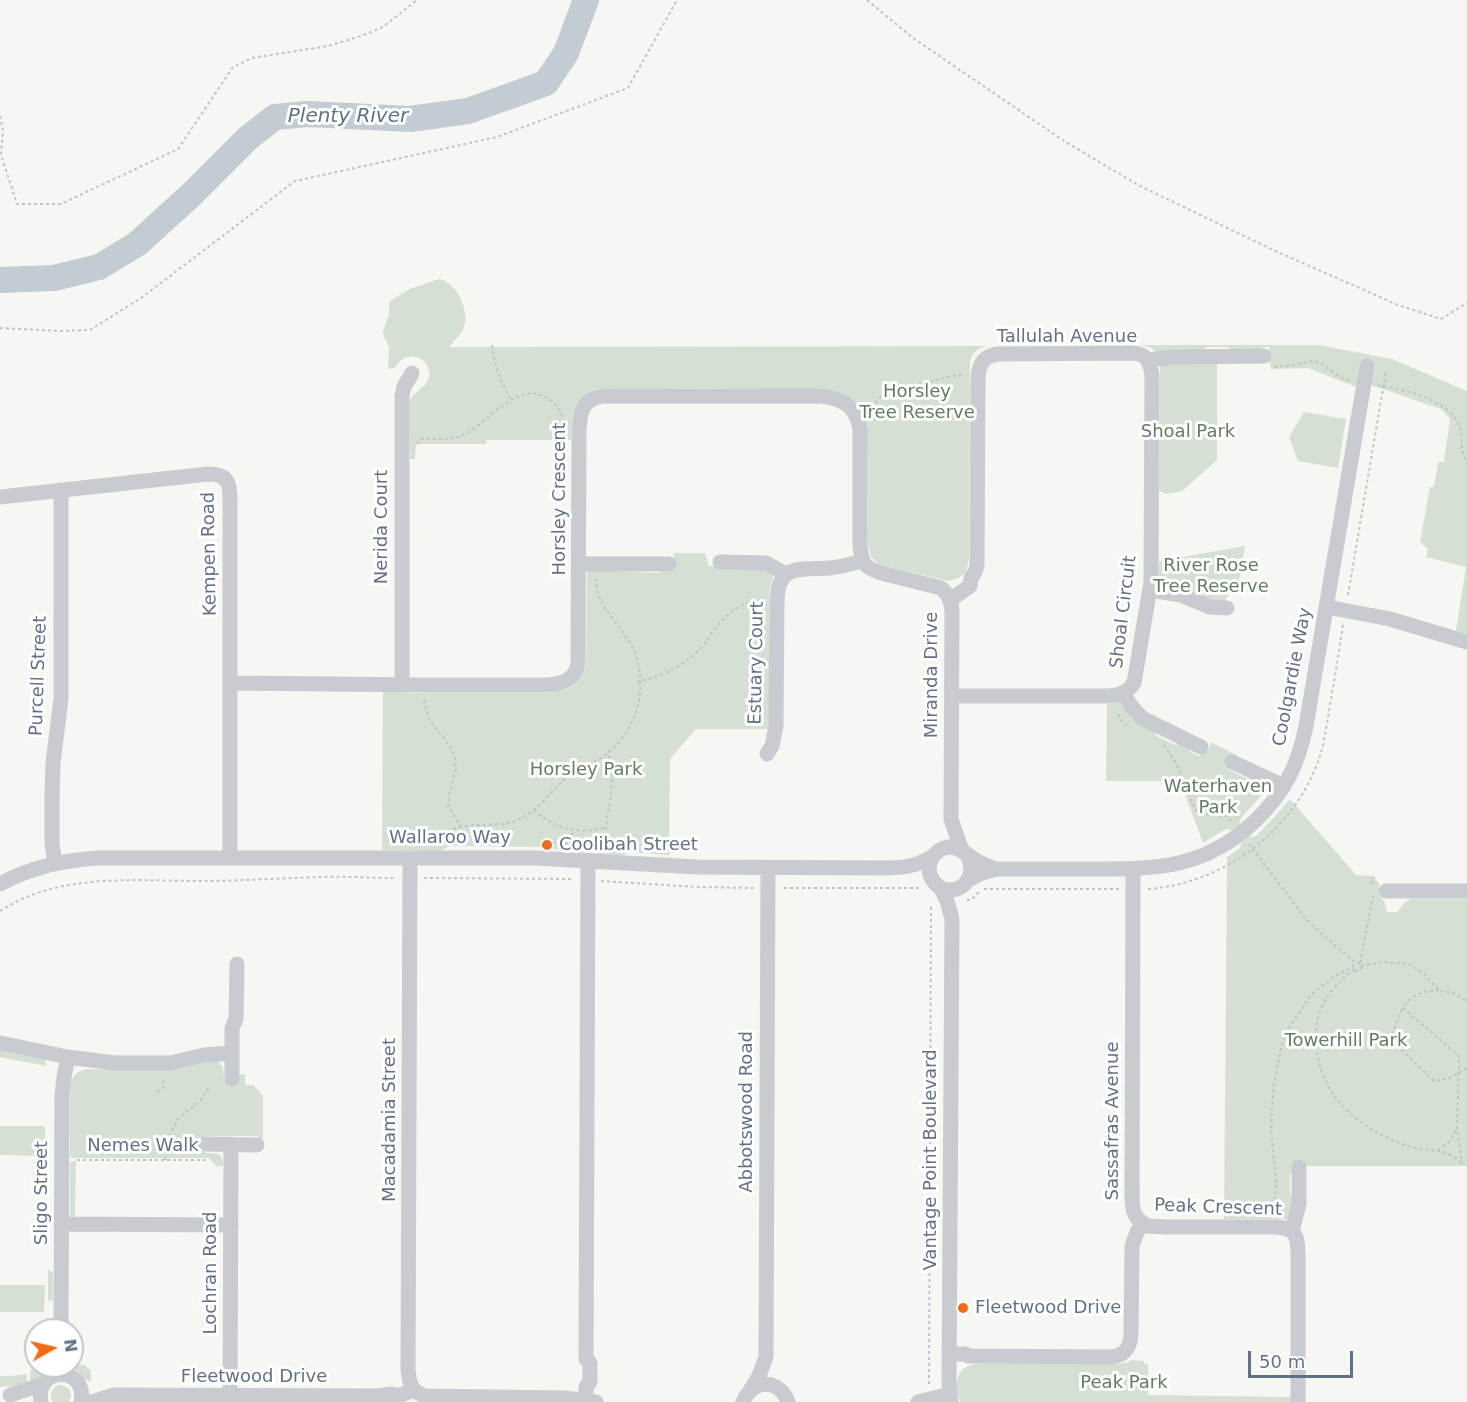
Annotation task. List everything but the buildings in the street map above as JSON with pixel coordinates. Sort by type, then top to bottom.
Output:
[{"type":"street","name":"Tallulah Avenue","points":[[978,375],[981,362],[988,356],[998,354],[1138,354],[1148,360],[1176,357],[1267,362]]},
{"type":"street","name":"Shoal Circuit","points":[[952,696],[1100,696],[1116,695],[1131,688],[1136,678],[1150,590],[1152,382],[1148,360]]},
{"type":"street","name":"Coolgardie Way","points":[[944,892],[959,889],[979,874],[996,869],[1133,869],[1161,867],[1187,861],[1212,852],[1241,833],[1262,814],[1284,786],[1297,761],[1304,739],[1367,366]]},
{"type":"street","name":"Nerida Court","points":[[402,684],[402,396],[412,373]]},
{"type":"street","points":[[948,596],[969,586],[977,559],[978,375]]},
{"type":"street","name":"Horsley Crescent","points":[[231,682],[555,685],[569,680],[576,673],[579,663],[579,425],[581,411],[587,402],[604,396],[831,397],[843,401],[856,416],[860,429],[862,561]]},
{"type":"street","name":"Kempen Road","points":[[0,496],[208,474],[218,474],[230,486],[230,857]]},
{"type":"street","name":"Purcell Street","points":[[55,863],[52,844],[52,787],[61,699],[61,490]]},
{"type":"street","points":[[720,562],[766,563],[786,574],[797,569],[832,568],[862,561]]},
{"type":"street","name":"Miranda Drive","points":[[862,561],[872,570],[941,588],[948,596],[952,611],[951,819],[934,855]]},
{"type":"street","points":[[579,564],[669,564]]},
{"type":"street","name":"Estuary Court","points":[[767,754],[775,736],[776,726],[777,600],[779,584],[786,574]]},
{"type":"street","points":[[1150,590],[1181,595],[1210,607],[1227,608]]},
{"type":"street","points":[[1327,607],[1390,619],[1467,642]]},
{"type":"street","points":[[1123,693],[1142,718],[1201,747]]},
{"type":"street","points":[[1232,762],[1284,786]]},
{"type":"street","name":"Miranda Drive","points":[[951,819],[972,867],[967,882]]},
{"type":"street","name":"Wallaroo Way","points":[[0,884],[27,871],[55,863],[99,858],[535,858],[675,866],[903,868],[914,866],[949,847],[965,853]]},
{"type":"street","name":"Coolgardie Way","points":[[965,853],[982,864],[996,869]]},
{"type":"street","name":"Vantage Point Boulevard","points":[[934,855],[929,869],[930,875],[944,892],[952,919],[950,1398]]},
{"type":"street","name":"Macadamia Street","points":[[410,858],[408,1369],[412,1386]]},
{"type":"street","points":[[588,860],[586,1359],[590,1363],[589,1396]]},
{"type":"street","name":"Abbotswood Road","points":[[747,1395],[759,1376],[766,1357],[768,868]]},
{"type":"street","name":"Wallaroo Way","points":[[903,868],[919,873],[944,892]]},
{"type":"street","name":"Sassafras Avenue","points":[[1133,869],[1132,1196],[1134,1212],[1139,1221],[1143,1223]]},
{"type":"street","points":[[944,892],[967,882]]},
{"type":"street","points":[[1381,891],[1467,891]]},
{"type":"street","points":[[1381,891],[1392,907]]},
{"type":"street","points":[[232,1079],[232,1028],[236,1019],[237,964]]},
{"type":"street","points":[[0,1043],[104,1062],[162,1063],[212,1053],[232,1053]]},
{"type":"street","name":"Sligo Street","points":[[61,1318],[62,1095],[68,1057]]},
{"type":"street","points":[[205,1144],[257,1145]]},
{"type":"street","name":"Lochran Road","points":[[230,1399],[231,1144]]},
{"type":"street","name":"Peak Crescent","points":[[1298,1402],[1298,1255],[1296,1238],[1292,1231],[1299,1204],[1299,1167]]},
{"type":"street","points":[[950,1356],[965,1359],[969,1356],[1116,1357],[1125,1352],[1131,1335],[1132,1246],[1143,1223]]},
{"type":"street","name":"Peak Crescent","points":[[1143,1223],[1147,1226],[1166,1227],[1278,1227],[1292,1231]]},
{"type":"street","points":[[62,1224],[231,1225]]},
{"type":"street","name":"Abbotswood Road","points":[[766,1357],[774,1379],[784,1395]]},
{"type":"street","points":[[5,1395],[43,1378]]},
{"type":"street","points":[[41,1402],[39,1395],[47,1378]]},
{"type":"street","points":[[75,1378],[82,1394],[81,1402]]},
{"type":"street","name":"Fleetwood Drive","points":[[78,1378],[114,1395]]},
{"type":"street","points":[[731,1402],[765,1384],[772,1385],[784,1395],[800,1402]]},
{"type":"street","name":"Fleetwood Drive","points":[[92,1402],[114,1395],[230,1399],[386,1396],[392,1394],[398,1396],[412,1386],[419,1394],[430,1396],[589,1396]]},
{"type":"street","points":[[5,1395],[32,1402]]},
{"type":"street","points":[[924,1401],[950,1398]]},
{"type":"path","points":[[0,116],[3,130],[1,155],[17,204],[61,204],[178,149],[234,67],[252,58],[328,46],[361,36],[383,27],[417,0]]},
{"type":"path","points":[[0,328],[90,330],[141,298],[295,181],[497,137],[628,88],[677,0]]},
{"type":"path","points":[[867,0],[913,38],[1064,141],[1138,185],[1271,249],[1398,305],[1441,319],[1467,303]]},
{"type":"path","points":[[492,345],[498,376],[511,400]]},
{"type":"path","points":[[1267,362],[1288,366],[1313,361],[1322,364],[1340,377],[1384,386],[1439,403],[1452,414],[1462,432],[1462,452],[1467,464]]},
{"type":"path","points":[[924,1401],[932,901],[944,892],[971,900],[982,889],[1159,888],[1198,879],[1221,869],[1253,849],[1280,824],[1308,785],[1317,765],[1325,735],[1386,370]]},
{"type":"path","points":[[860,429],[873,425],[876,402],[887,392],[952,375],[978,375]]},
{"type":"path","points":[[417,444],[421,439],[449,439],[466,434],[511,400],[529,393],[546,397],[554,403],[561,411],[564,428]]},
{"type":"path","points":[[1462,432],[1467,431]]},
{"type":"path","points":[[425,839],[461,827],[511,822],[522,817],[534,810],[570,775],[608,752],[622,738],[634,719],[639,705],[638,662],[631,643],[599,600],[596,589],[596,564]]},
{"type":"path","points":[[639,682],[654,679],[690,658],[702,647],[720,622],[741,605],[753,600],[777,600]]},
{"type":"path","points":[[424,685],[424,700],[429,719],[455,757],[456,770],[448,806],[461,827]]},
{"type":"path","points":[[1117,711],[1122,722],[1135,728]]},
{"type":"path","points":[[1157,741],[1176,761],[1191,803],[1196,810],[1205,814],[1227,816],[1305,918],[1357,966]]},
{"type":"path","points":[[604,842],[613,782],[612,765],[608,752]]},
{"type":"path","points":[[534,810],[550,822],[574,831],[606,827]]},
{"type":"path","points":[[543,843],[567,843],[574,831]]},
{"type":"path","points":[[0,911],[42,891],[71,884],[323,877],[588,880],[697,887],[919,888],[925,895]]},
{"type":"path","points":[[1374,877],[1372,879],[1381,891],[1357,966],[1329,995],[1319,1012],[1316,1033],[1319,1064],[1324,1078],[1341,1105],[1364,1125],[1401,1144],[1438,1150],[1452,1155],[1462,1164],[1457,1128],[1459,1056],[1403,1008]]},
{"type":"path","points":[[1275,1212],[1276,1179],[1271,1130],[1274,1083],[1282,1044],[1290,1026],[1312,994],[1332,978],[1357,966],[1384,962],[1409,964],[1424,974],[1439,990]]},
{"type":"path","points":[[1467,1002],[1456,994],[1439,990],[1421,993],[1405,1004],[1390,1039],[1434,1081],[1445,1080],[1467,1068]]},
{"type":"path","points":[[157,1092],[163,1087],[164,1078]]},
{"type":"path","points":[[165,1160],[168,1139],[176,1123],[200,1101],[210,1087]]},
{"type":"path","points":[[1438,1150],[1450,1141],[1457,1128]]},
{"type":"path","name":"Nemes Walk","points":[[77,1160],[209,1160]]},
{"type":"green space","name":"Horsley Tree Reserve","points":[[439,279],[451,285],[456,291],[465,313],[463,330],[449,347],[987,346],[975,352],[970,363],[969,558],[966,572],[959,578],[948,581],[880,565],[871,557],[868,545],[867,426],[855,402],[831,390],[596,389],[581,398],[574,409],[571,440],[487,440],[486,444],[416,444],[415,459],[410,459],[409,402],[427,381],[429,370],[426,364],[417,357],[405,358],[395,368],[388,369],[389,347],[383,331],[389,315],[390,301],[410,289]]},
{"type":"green space","points":[[1141,345],[1319,345],[1392,359],[1467,391],[1467,634],[1456,631],[1466,567],[1426,557],[1428,549],[1420,542],[1430,487],[1434,487],[1438,462],[1444,462],[1450,419],[1441,409],[1371,385],[1374,364],[1360,362],[1356,387],[1308,368],[1271,369],[1268,356],[1270,347],[1262,347],[1260,352],[1234,352],[1228,347],[1206,347],[1200,352],[1156,353],[1151,348]]},
{"type":"green space","name":"Shoal Park","points":[[1217,360],[1217,460],[1182,491],[1166,494],[1159,491],[1160,365]]},
{"type":"green space","points":[[1304,412],[1346,419],[1338,468],[1298,461],[1289,437]]},
{"type":"green space","name":"River Rose Tree Reserve","points":[[1245,546],[1237,594],[1230,593],[1223,603],[1158,585],[1159,561]]},
{"type":"green space","name":"Horsley Park","points":[[674,553],[705,553],[709,566],[724,566],[732,570],[766,568],[774,574],[769,594],[768,729],[696,729],[670,759],[669,855],[629,852],[621,856],[560,851],[551,847],[450,846],[440,851],[382,850],[383,691],[547,693],[567,689],[580,678],[586,665],[587,570],[659,573],[672,565]]},
{"type":"green space","name":"Waterhaven Park","points":[[1122,702],[1154,729],[1156,736],[1176,745],[1182,743],[1192,753],[1199,756],[1210,747],[1211,742],[1238,756],[1226,765],[1229,770],[1248,779],[1255,777],[1270,786],[1241,818],[1239,825],[1232,830],[1226,829],[1203,843],[1180,781],[1106,781],[1107,704]]},
{"type":"green space","name":"Towerhill Park","points":[[1290,799],[1356,875],[1373,876],[1379,883],[1379,895],[1385,903],[1387,912],[1397,912],[1404,903],[1411,899],[1467,899],[1467,1166],[1295,1166],[1290,1175],[1290,1194],[1295,1202],[1288,1219],[1224,1219],[1227,857],[1240,848],[1242,842],[1248,837],[1256,836]]},
{"type":"green space","points":[[0,1051],[45,1060],[46,1066],[0,1057]]},
{"type":"green space","points":[[218,1061],[223,1067],[224,1079],[239,1079],[239,1075],[245,1074],[245,1085],[253,1085],[263,1096],[263,1141],[258,1140],[258,1136],[205,1136],[205,1153],[215,1153],[222,1158],[223,1165],[217,1167],[209,1158],[72,1158],[70,1156],[70,1086],[72,1079],[80,1071],[87,1069],[169,1070],[202,1062]]},
{"type":"green space","points":[[0,1126],[45,1126],[45,1156],[0,1155]]},
{"type":"green space","points":[[76,1161],[75,1217],[70,1216],[70,1162]]},
{"type":"green space","points":[[48,1270],[53,1272],[53,1300],[48,1301]]},
{"type":"green space","points":[[0,1285],[45,1285],[44,1312],[0,1312]]},
{"type":"green space","name":"Peak Park","points":[[1132,1360],[1144,1361],[1144,1364],[1148,1364],[1148,1395],[1291,1397],[1291,1402],[960,1402],[958,1396],[957,1384],[960,1373],[968,1366],[975,1364],[1116,1364]]},
{"type":"green space","points":[[84,1365],[91,1371],[90,1382],[83,1378]]},
{"type":"green space","points":[[24,1374],[24,1378],[27,1378],[26,1385],[0,1387],[0,1376]]},
{"type":"green space","points":[[59,1385],[70,1390],[69,1402],[53,1402],[51,1399],[51,1392]]},
{"type":"waterway","name":"Plenty River","points":[[0,280],[54,278],[99,267],[137,244],[191,195],[248,138],[275,117],[308,114],[410,119],[468,111],[546,83],[566,53],[586,0]]},
{"type":"place","name":"Coolibah Street","points":[[547,845]]},
{"type":"place","name":"Fleetwood Drive","points":[[963,1308]]}]
